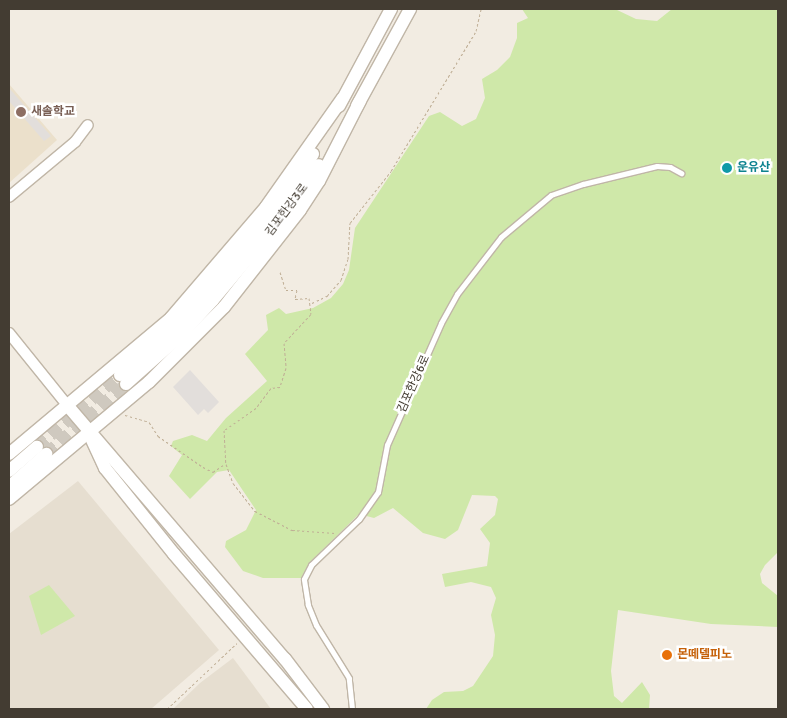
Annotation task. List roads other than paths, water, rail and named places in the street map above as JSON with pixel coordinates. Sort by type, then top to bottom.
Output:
[{"type":"street","points":[[9,499],[42,450],[67,405],[119,376],[208,277],[266,207],[342,98],[391,9]]},
{"type":"street","name":"김포한강3로","points":[[119,376],[179,337],[253,254],[286,213],[360,101],[410,9]]},
{"type":"street","points":[[9,471],[42,450],[89,433],[192,343],[267,255],[319,181],[360,101]]},
{"type":"street","points":[[9,197],[75,142],[88,125]]},
{"type":"street","points":[[9,333],[89,433],[112,455],[207,571],[279,652],[323,709]]},
{"type":"street","points":[[119,376],[120,386],[132,397]]},
{"type":"street","points":[[89,433],[105,468],[180,562],[307,709]]},
{"type":"street","points":[[9,454],[42,450]]},
{"type":"street","points":[[9,487],[42,450]]},
{"type":"lane","name":"김포한강6로","points":[[352,709],[349,678],[316,625],[304,585],[311,565],[345,533],[378,492],[387,445],[441,323],[457,294],[501,237],[537,205],[566,190],[657,166],[670,167],[681,173]]},
{"type":"tunnel","points":[[37,447],[120,375]]},
{"type":"tunnel","points":[[46,454],[126,384]]},
{"type":"place","name":"새솔학교","points":[[21,112]]},
{"type":"place","name":"운유산","points":[[727,168]]},
{"type":"place","name":"몬떼델피노","points":[[667,655]]}]
